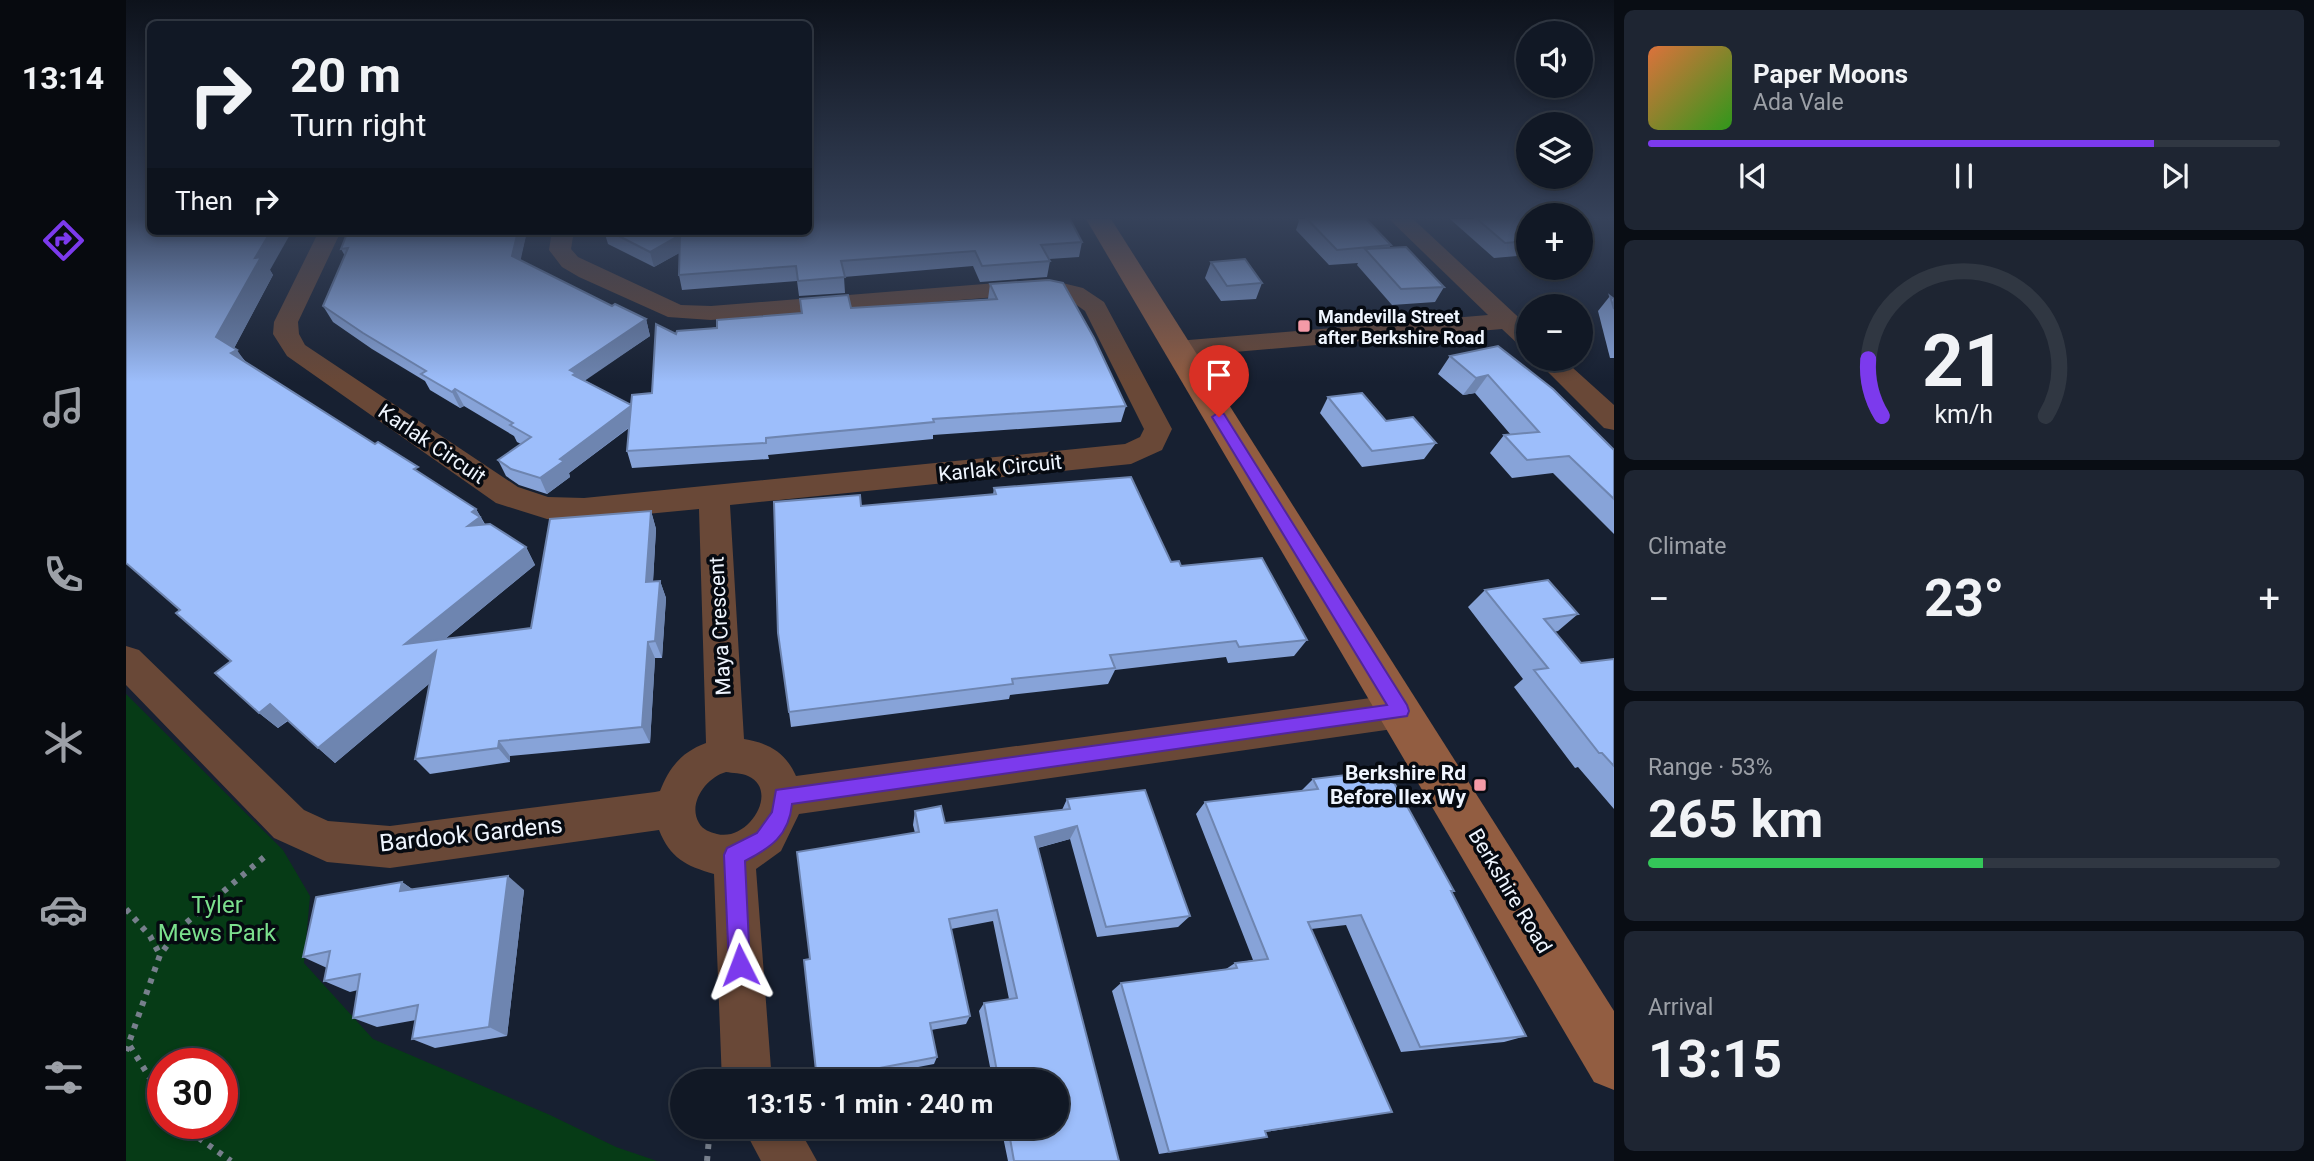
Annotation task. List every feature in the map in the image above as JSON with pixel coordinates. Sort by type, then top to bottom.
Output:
[{"type":"main road","name":"Berkshire Road","points":[[1131,273],[1614,1062]]},
{"type":"street","name":"Karlak Circuit","points":[[310,273],[286,322],[286,334],[296,350],[507,495],[561,510],[714,498],[1131,454],[1152,443],[1158,429],[1095,307],[1075,293],[1046,286],[711,313],[677,312],[590,273]]},
{"type":"street","points":[[1457,273],[1516,329]]},
{"type":"street","points":[[1177,349],[1508,321]]},
{"type":"street","points":[[1561,371],[1614,421]]},
{"type":"street","name":"Maya Crescent","points":[[714,498],[726,754]]},
{"type":"street","name":"Bardook Gardens","points":[[126,661],[289,824],[327,841],[390,847],[654,812],[675,805]]},
{"type":"street","points":[[783,797],[1400,711]]},
{"type":"street","points":[[726,754],[742,754],[758,759],[770,768],[779,781],[783,797],[775,827],[764,840],[734,855],[715,856],[698,849],[684,838],[677,823],[675,805],[687,777],[711,758],[726,754]]},
{"type":"street","points":[[734,855],[746,1069]]},
{"type":"street","points":[[776,1139],[791,1161]]},
{"type":"path","points":[[147,1076],[128,1048],[160,955],[180,928],[299,828]]},
{"type":"path","points":[[126,909],[150,936],[160,955]]},
{"type":"path","points":[[200,1139],[231,1161]]},
{"type":"path","points":[[707,1161],[709,1139]]},
{"type":"green space","name":"Tyler Mews Park","points":[[126,694],[283,850],[310,896],[304,963],[373,1039],[550,1115],[616,1147],[657,1161],[126,1161]]},
{"type":"building","points":[[126,273],[252,273],[216,337],[237,350],[231,353],[375,444],[378,442],[418,467],[414,469],[476,509],[472,512],[480,517],[468,526],[490,524],[526,547],[405,644],[531,628],[550,519],[651,511],[646,582],[660,581],[655,641],[648,642],[642,727],[499,741],[498,748],[415,759],[436,651],[318,748],[270,704],[259,713],[215,673],[231,661],[176,613],[180,610],[126,563]]},
{"type":"building","points":[[337,273],[546,273],[612,306],[615,304],[646,319],[570,370],[576,373],[573,375],[631,405],[632,395],[652,393],[656,324],[676,334],[677,331],[717,328],[717,320],[802,313],[800,299],[848,295],[851,308],[997,299],[990,284],[1049,280],[1063,283],[1094,338],[1126,406],[933,419],[934,422],[766,438],[766,443],[627,451],[631,406],[560,459],[564,461],[540,478],[511,469],[498,460],[531,437],[510,425],[513,423],[455,389],[452,392],[421,374],[426,371],[323,306]]},
{"type":"building","points":[[797,273],[844,273],[845,277],[798,281]]},
{"type":"building","points":[[1218,273],[1255,273],[1262,283],[1227,286]]},
{"type":"building","points":[[1387,273],[1431,273],[1444,287],[1401,289]]},
{"type":"building","points":[[1498,346],[1516,360],[1516,371],[1530,371],[1553,389],[1614,450],[1614,499],[1569,456],[1527,460],[1504,435],[1539,432],[1488,375],[1476,378],[1450,356]]},
{"type":"building","points":[[1362,393],[1386,421],[1413,417],[1436,443],[1372,451],[1328,397]]},
{"type":"building","points":[[1131,477],[1171,562],[1179,561],[1181,566],[1262,558],[1307,640],[1239,647],[1236,641],[1110,655],[1115,668],[1012,679],[1013,684],[789,712],[778,633],[774,502],[860,495],[861,506],[996,494],[994,488]]},
{"type":"building","points":[[1548,580],[1578,614],[1544,619],[1581,663],[1614,659],[1614,766],[1599,753],[1534,670],[1548,668],[1485,590]]},
{"type":"building","points":[[1387,770],[1454,891],[1451,891],[1526,1036],[1420,1047],[1361,915],[1308,922],[1392,1112],[1265,1131],[1267,1137],[1169,1152],[1121,983],[1237,968],[1235,963],[1268,959],[1205,802],[1318,789],[1313,779]]},
{"type":"building","points":[[1145,790],[1190,916],[1106,927],[1077,826],[1035,837],[1119,1161],[1014,1161],[1010,1139],[1069,1139],[1069,1069],[997,1069],[984,1003],[1017,998],[997,910],[949,919],[970,1016],[930,1023],[937,1057],[874,1069],[816,1069],[804,960],[810,959],[797,852],[919,832],[915,811],[941,806],[945,823],[1070,809],[1067,799]]},
{"type":"building","points":[[508,876],[489,1027],[412,1039],[418,1005],[353,1018],[360,974],[324,981],[330,951],[303,957],[316,897],[402,882],[400,891]]},
{"type":"place","name":"Mandevilla Street after Berkshire Road","points":[[1304,326]]},
{"type":"place","name":"Berkshire Rd Before Ilex Wy","points":[[1480,785]]},
{"type":"route","points":[[740,965],[734,855],[750,850],[764,840],[775,827],[783,797],[1400,711],[1219,417]]}]
